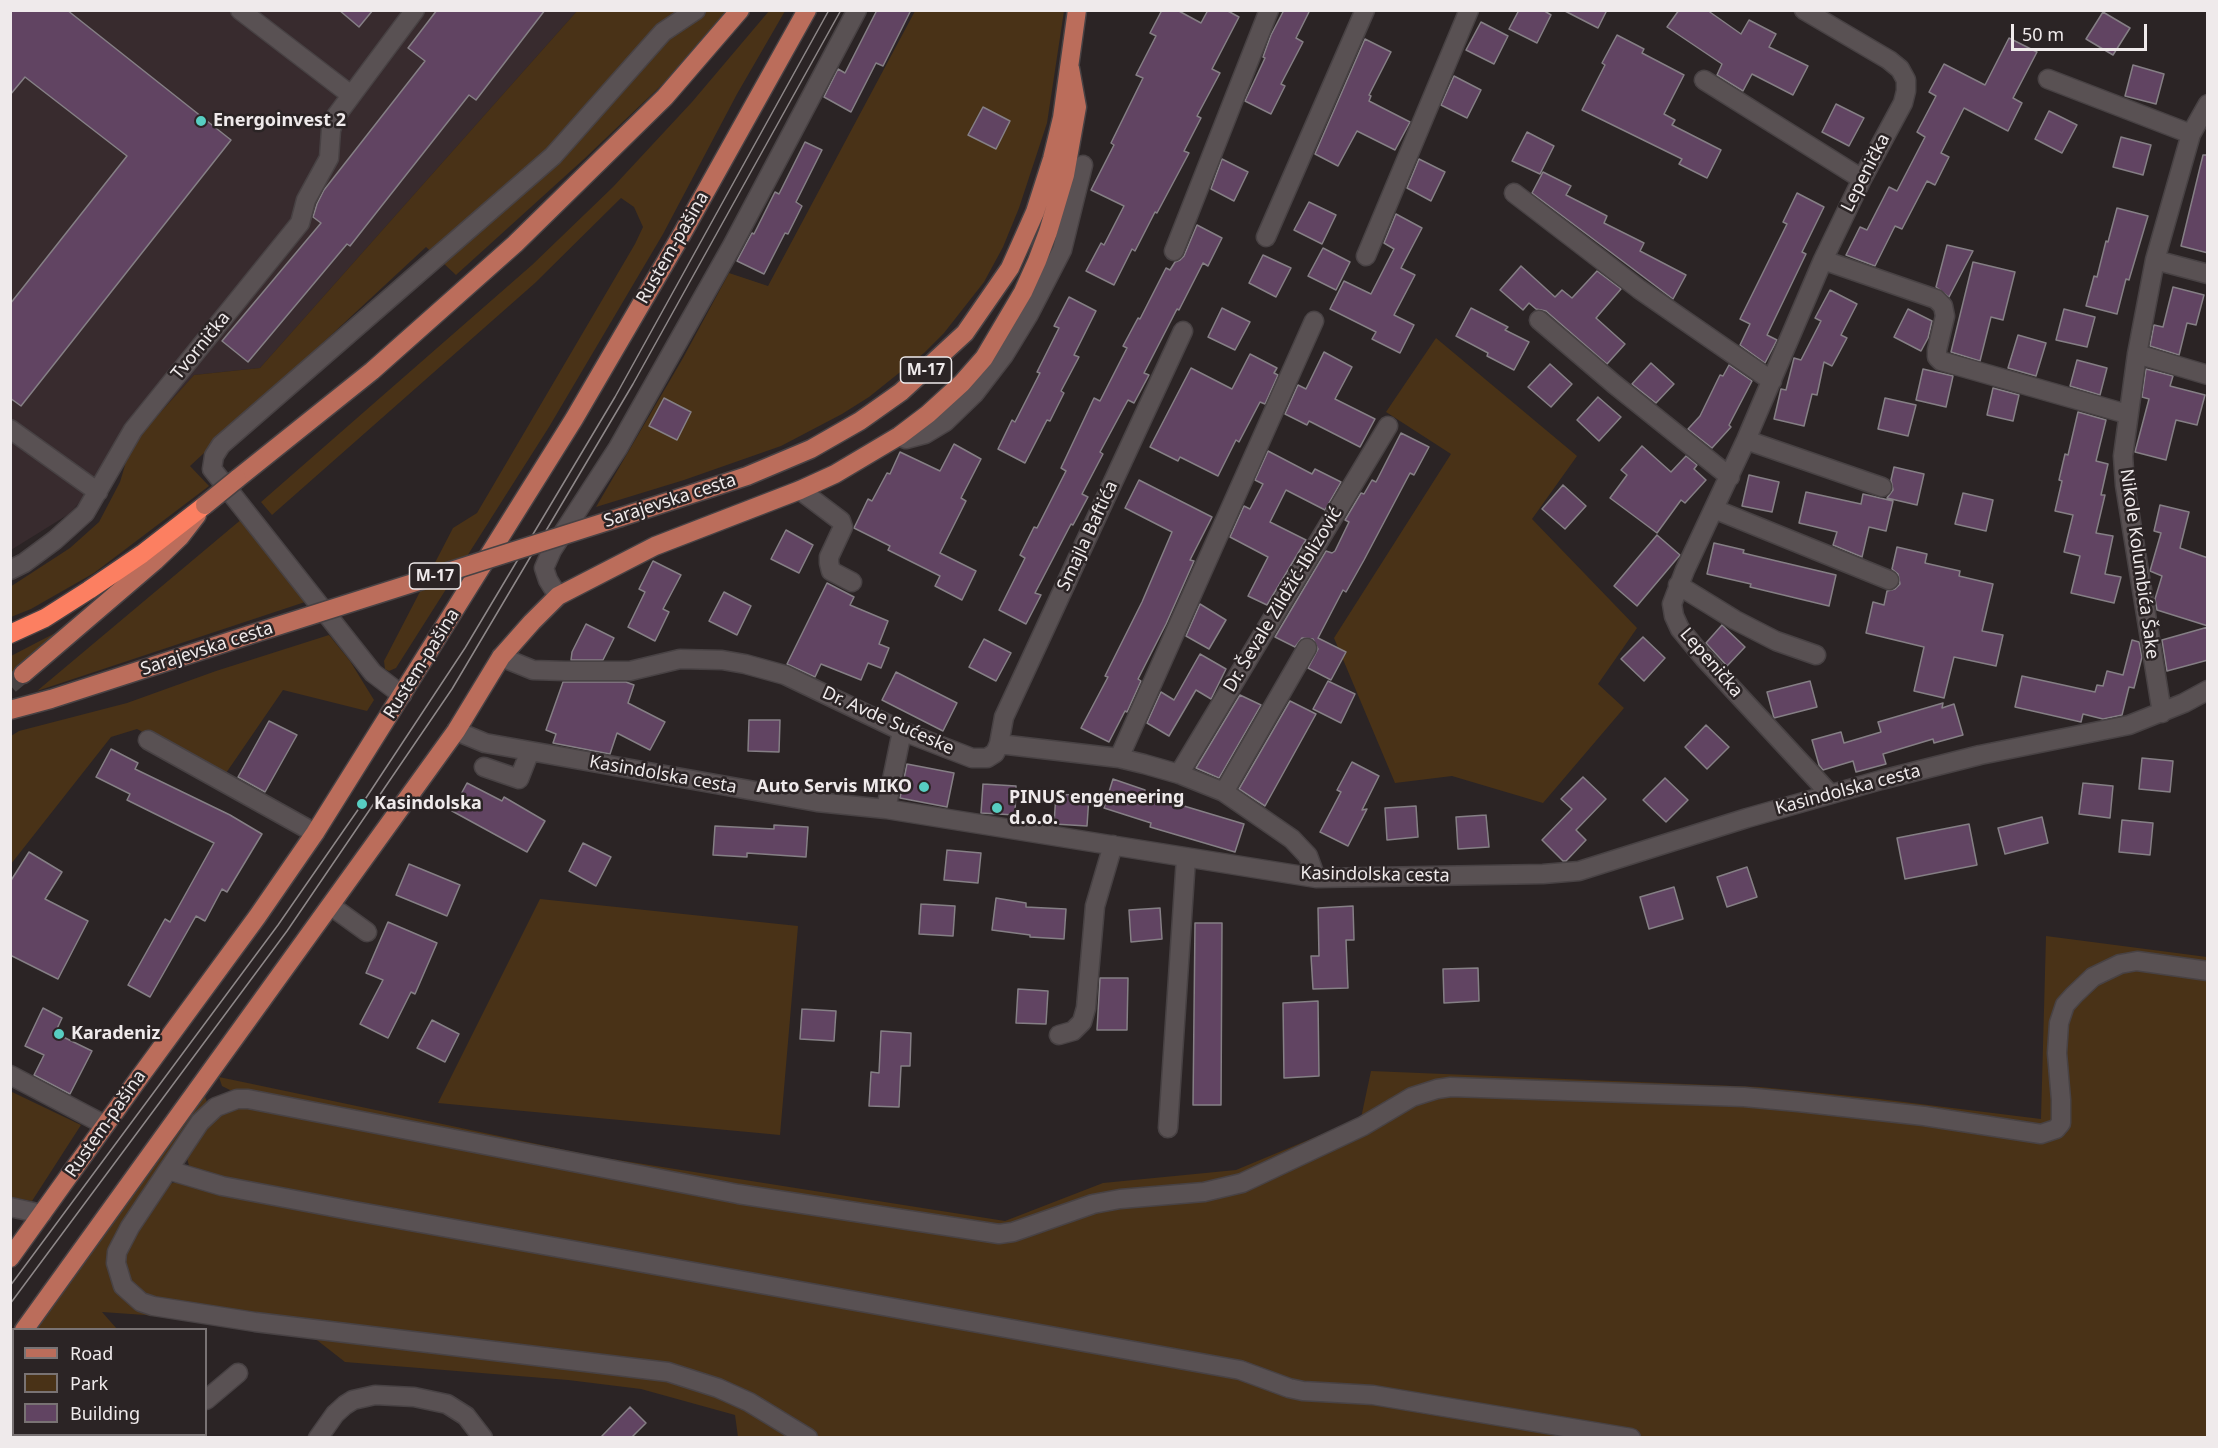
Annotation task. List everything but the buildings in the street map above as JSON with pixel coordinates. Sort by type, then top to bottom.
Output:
[{"type":"highway","points":[[10,634],[45,618],[88,590],[142,554],[206,505]]},
{"type":"main road","points":[[23,674],[155,561],[180,537],[206,505],[372,371],[515,244],[665,97],[740,10]]},
{"type":"main road","name":"Rustem-pašina","points":[[10,1258],[257,917],[315,833],[574,419],[682,234],[807,10]]},
{"type":"main road","name":"Sarajevska cesta","points":[[10,710],[51,699],[747,476],[811,449],[860,421],[901,392],[965,333],[1010,268],[1035,212],[1052,159],[1070,68],[1077,10]]},
{"type":"main road","points":[[25,1328],[456,731],[501,657],[558,596],[655,546],[836,474],[899,436],[928,414],[962,383],[984,358],[1023,292],[1048,232],[1065,175],[1077,107],[1070,68]]},
{"type":"street","points":[[240,10],[351,95]]},
{"type":"street","name":"Tvornička","points":[[10,570],[55,540],[85,513],[133,430],[300,223],[306,200],[328,158],[331,130],[336,116],[415,10]]},
{"type":"street","points":[[402,695],[373,673],[212,469],[214,456],[221,445],[553,156],[663,32],[696,10]]},
{"type":"street","points":[[558,596],[544,568],[552,550],[618,448],[732,246],[857,10]]},
{"type":"street","points":[[1174,251],[1269,10]]},
{"type":"street","points":[[1266,237],[1365,10]]},
{"type":"street","points":[[1366,256],[1469,10]]},
{"type":"street","name":"Lepenička","points":[[1804,10],[1889,60],[1900,69],[1906,80],[1904,103],[1862,179],[1822,260],[1772,381],[1730,477],[1678,585],[1672,604],[1680,629],[1704,658],[1830,794]]},
{"type":"street","name":"Nikole Kolumbića Šake","points":[[2048,79],[2201,120],[2155,260],[2136,354],[2123,456],[2125,485],[2162,713]]},
{"type":"street","points":[[1704,80],[1862,179]]},
{"type":"street","points":[[899,436],[906,439],[925,434],[945,422],[974,394],[1004,355],[1029,314],[1062,250],[1083,165]]},
{"type":"street","points":[[1514,193],[1639,289],[1772,381]]},
{"type":"street","points":[[1822,260],[1936,299],[1943,306],[1945,316],[1937,350],[1937,357],[1941,361],[2127,414]]},
{"type":"street","points":[[2155,260],[2208,274]]},
{"type":"street","points":[[1119,758],[1314,321]]},
{"type":"street","points":[[1539,321],[1730,477]]},
{"type":"street","name":"Smajla Baftića","points":[[999,744],[1004,717],[1183,331]]},
{"type":"street","points":[[2136,354],[2208,375]]},
{"type":"street","name":"Dr. Ševale Zildžić-Iblizović","points":[[1179,774],[1388,426]]},
{"type":"street","points":[[10,429],[98,492]]},
{"type":"street","points":[[1746,440],[1882,487]]},
{"type":"street","points":[[800,490],[841,521],[843,527],[829,557],[829,563],[831,571],[852,582]]},
{"type":"street","points":[[1714,509],[1889,580]]},
{"type":"street","points":[[1678,585],[1735,620],[1776,641],[1816,655]]},
{"type":"street","points":[[1224,792],[1307,648]]},
{"type":"street","name":"Dr. Avde Sućeske","points":[[501,657],[533,670],[630,671],[680,658],[722,660],[745,664],[785,675],[902,731],[972,758],[987,758],[995,753],[999,744]]},
{"type":"street","name":"Kasindolska cesta","points":[[456,731],[485,743],[817,802],[886,809],[1317,878],[1543,874],[1579,871],[1830,794],[1980,755],[2129,725],[2162,713],[2208,690]]},
{"type":"street","points":[[886,809],[902,731]]},
{"type":"street","points":[[148,740],[315,833]]},
{"type":"street","points":[[999,744],[1119,758],[1179,774],[1224,792],[1292,839],[1308,856],[1317,878]]},
{"type":"street","points":[[484,767],[519,779],[530,751]]},
{"type":"street","points":[[1059,1035],[1073,1031],[1082,1022],[1084,1015],[1095,906],[1113,845]]},
{"type":"street","points":[[1168,1128],[1186,858]]},
{"type":"street","points":[[331,906],[367,932]]},
{"type":"street","points":[[808,1437],[749,1402],[718,1388],[668,1372],[255,1322],[153,1306],[141,1302],[123,1286],[116,1263],[117,1252],[130,1227],[206,1116],[216,1107],[228,1101],[248,1099],[738,1194],[999,1234],[1013,1232],[1093,1204],[1120,1199],[1204,1192],[1242,1183],[1363,1126],[1400,1103],[1444,1088],[1755,1098],[1913,1115],[2041,1134],[2056,1129],[2061,1123],[2057,1053],[2059,1023],[2065,1005],[2083,986],[2105,970],[2137,961],[2208,971]]},
{"type":"street","points":[[10,1076],[105,1125]]},
{"type":"street","points":[[168,1170],[222,1186],[354,1211],[1240,1371],[1303,1391],[1373,1395],[1631,1437]]},
{"type":"street","points":[[10,1208],[42,1214]]},
{"type":"street","points":[[207,1399],[238,1373]]},
{"type":"street","points":[[318,1437],[335,1414],[345,1405],[362,1397],[375,1395],[414,1397],[447,1404],[466,1416],[483,1437]]},
{"type":"shaded area","points":[[11,11],[577,11],[260,368],[194,375],[69,514],[11,550]]},
{"type":"green space","points":[[577,11],[731,11],[668,79],[456,275],[426,247],[190,466],[209,486],[94,573],[31,609],[11,617],[10,587],[70,548],[99,522],[120,482],[131,445],[194,375],[260,368]]},
{"type":"green space","points":[[769,11],[785,11],[737,94],[663,234],[549,427],[396,668],[389,671],[385,669],[384,661],[453,528],[477,513],[635,244],[643,227],[634,207],[621,198],[535,283],[272,515],[261,502],[532,265],[613,187],[692,102]]},
{"type":"green space","points":[[915,11],[1064,11],[1047,123],[1019,208],[1003,247],[984,282],[944,333],[924,353],[869,397],[842,414],[781,446],[684,480],[596,507],[683,358],[729,273],[768,286]]},
{"type":"green space","points":[[1436,338],[1577,456],[1532,519],[1637,628],[1598,684],[1624,708],[1543,803],[1452,776],[1395,783],[1334,638],[1451,454],[1386,412]]},
{"type":"green space","points":[[243,518],[305,602],[37,691]]},
{"type":"green space","points":[[77,627],[11,679],[11,656],[59,631]]},
{"type":"green space","points":[[329,635],[350,661],[374,700],[367,711],[283,690],[224,776],[137,729],[111,737],[11,864],[11,736],[19,731],[127,703],[216,671]]},
{"type":"green space","points":[[540,899],[798,926],[780,1135],[438,1103]]},
{"type":"green space","points":[[2046,936],[2207,957],[2207,966],[2139,956],[2071,988],[2055,1114],[2045,1126],[1448,1083],[1248,1176],[1009,1227],[771,1196],[236,1093],[222,1086],[219,1077],[599,1157],[1005,1221],[1103,1183],[1236,1170],[1361,1118],[1371,1071],[1760,1087],[2041,1119]]},
{"type":"green space","points":[[2128,967],[2207,975],[2207,1437],[1648,1437],[1404,1395],[1316,1387],[218,1180],[190,1169],[186,1155],[216,1114],[245,1106],[973,1235],[1088,1209],[1195,1197],[1430,1095],[1745,1102],[2050,1139],[2064,1086],[2068,1014],[2090,987]]},
{"type":"green space","points":[[10,1091],[81,1125],[32,1201],[11,1197]]},
{"type":"green space","points":[[205,1096],[208,1106],[125,1224],[124,1297],[595,1367],[700,1387],[799,1437],[738,1437],[735,1415],[641,1389],[568,1380],[345,1362],[313,1337],[145,1315],[102,1312],[116,1328],[37,1328]]},
{"type":"green space","points":[[180,1182],[1346,1398],[1599,1437],[817,1437],[786,1419],[696,1375],[153,1302],[128,1283],[122,1257],[166,1184]]},
{"type":"tunnel","points":[[10,685],[23,674]]},
{"type":"tram line","points":[[10,1286],[278,925],[362,804],[465,648],[615,397],[829,10]]},
{"type":"tram line","points":[[10,1304],[287,931],[452,689],[633,384],[841,10]]},
{"type":"place","name":"Energoinvest 2","points":[[201,121]]},
{"type":"place","name":"Auto Servis MIKO","points":[[924,787]]},
{"type":"place","name":"Kasindolska","points":[[362,804]]},
{"type":"place","name":"PINUS engeneering d.o.o.","points":[[997,808]]},
{"type":"place","name":"Karadeniz","points":[[59,1034]]}]
